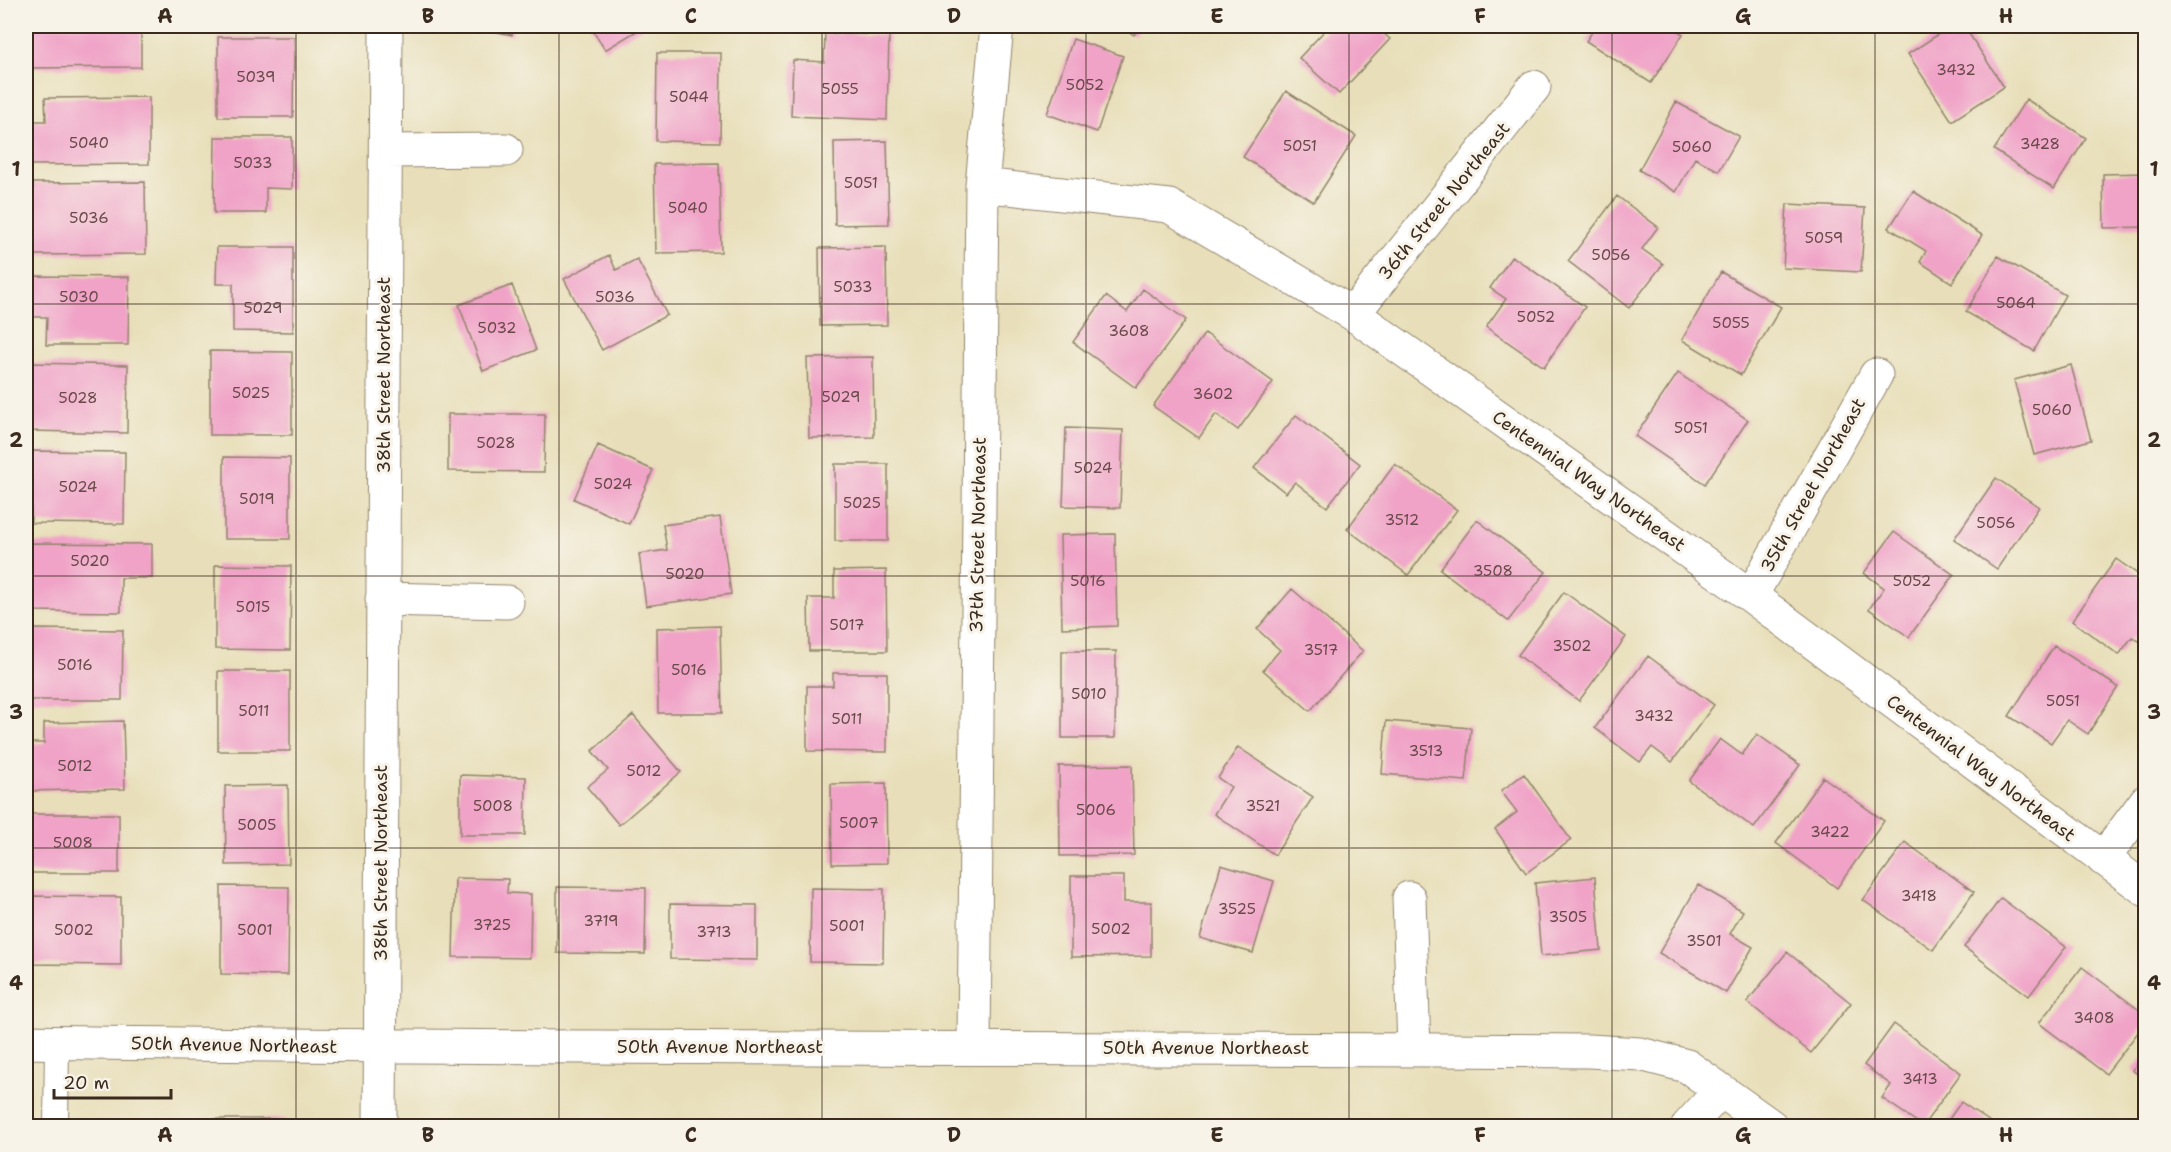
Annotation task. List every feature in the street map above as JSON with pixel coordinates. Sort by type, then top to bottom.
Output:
[{"type":"street","name":"38th Street Northeast","points":[[380,1126],[386,26]]},
{"type":"street","name":"37th Street Northeast","points":[[974,1046],[982,185],[997,26]]},
{"type":"street","name":"36th Street Northeast","points":[[1353,314],[1534,87]]},
{"type":"street","points":[[386,151],[506,150]]},
{"type":"street","name":"Centennial Way Northeast","points":[[982,185],[1169,206],[1353,314],[1751,596],[2145,890]]},
{"type":"street","name":"35th Street Northeast","points":[[1751,596],[1876,375]]},
{"type":"street","points":[[382,599],[507,602]]},
{"type":"street","points":[[2103,859],[2145,801]]},
{"type":"street","points":[[1409,898],[1414,1049]]},
{"type":"street","name":"50th Avenue Northeast","points":[[41,1042],[379,1047],[974,1046],[1414,1049],[1640,1054],[1687,1066],[1771,1126]]},
{"type":"street","points":[[1688,1126],[1720,1091]]},
{"type":"lane","points":[[41,1042],[56,1126]]},
{"type":"building","points":[[28,26],[141,26],[141,67],[28,68]]},
{"type":"building","points":[[470,26],[514,26],[512,35]]},
{"type":"building","points":[[590,26],[645,26],[605,50]]},
{"type":"building","points":[[1120,26],[1141,26],[1134,35]]},
{"type":"building","points":[[1329,26],[1375,26],[1390,39],[1339,94],[1299,58]]},
{"type":"building","points":[[1596,26],[1670,26],[1683,34],[1651,83],[1586,41]]},
{"type":"building","points":[[1951,26],[1964,26],[2004,87],[1952,121],[1908,54]]},
{"type":"building","points":[[825,33],[889,35],[887,120],[791,116],[793,60],[824,62]]},
{"type":"building","points":[[218,37],[294,37],[293,117],[218,117]]},
{"type":"building","points":[[1073,39],[1123,56],[1097,132],[1047,114]]},
{"type":"building","points":[[657,53],[721,53],[720,142],[656,141]]},
{"type":"building","points":[[1286,91],[1356,136],[1314,202],[1243,157]]},
{"type":"building","points":[[149,97],[149,164],[29,165],[29,121],[46,121],[45,98]]},
{"type":"building","points":[[2026,99],[2086,138],[2054,189],[1994,150]]},
{"type":"building","points":[[1676,102],[1739,136],[1719,171],[1695,158],[1676,192],[1639,170]]},
{"type":"building","points":[[215,137],[292,137],[292,189],[266,188],[266,213],[214,213]]},
{"type":"building","points":[[887,141],[889,224],[835,225],[834,142]]},
{"type":"building","points":[[719,163],[721,252],[656,253],[654,164]]},
{"type":"building","points":[[2146,173],[2146,227],[2104,228],[2103,174]]},
{"type":"building","points":[[145,182],[146,254],[34,255],[33,183]]},
{"type":"building","points":[[1913,191],[1982,235],[1952,283],[1920,262],[1926,251],[1889,228]]},
{"type":"building","points":[[1617,196],[1658,227],[1642,249],[1663,264],[1629,308],[1568,261]]},
{"type":"building","points":[[1787,204],[1865,208],[1861,272],[1783,268]]},
{"type":"building","points":[[217,247],[293,247],[293,332],[233,331],[233,284],[216,284]]},
{"type":"building","points":[[886,247],[887,325],[820,326],[819,248]]},
{"type":"building","points":[[609,255],[616,270],[637,259],[667,315],[602,350],[564,279]]},
{"type":"building","points":[[1512,256],[1585,307],[1544,367],[1486,327],[1506,299],[1490,288]]},
{"type":"building","points":[[1998,256],[2065,295],[2034,351],[1966,312]]},
{"type":"building","points":[[1721,272],[1781,307],[1741,375],[1682,340]]},
{"type":"building","points":[[29,276],[129,277],[128,345],[46,345],[47,317],[29,317]]},
{"type":"building","points":[[512,285],[536,350],[483,371],[459,305]]},
{"type":"building","points":[[1143,289],[1186,320],[1136,388],[1073,342],[1106,296],[1127,312]]},
{"type":"building","points":[[1205,333],[1273,382],[1238,430],[1216,414],[1199,438],[1153,406]]},
{"type":"building","points":[[210,351],[292,352],[292,435],[210,435]]},
{"type":"building","points":[[873,357],[874,437],[809,438],[807,358]]},
{"type":"building","points":[[29,363],[128,365],[127,433],[28,431]]},
{"type":"building","points":[[2071,365],[2091,440],[2034,455],[2014,380]]},
{"type":"building","points":[[1678,373],[1748,420],[1705,484],[1635,436]]},
{"type":"building","points":[[448,414],[545,414],[544,472],[448,471]]},
{"type":"building","points":[[1296,415],[1360,464],[1327,507],[1295,482],[1286,493],[1254,468]]},
{"type":"building","points":[[1066,428],[1123,430],[1120,508],[1063,506]]},
{"type":"building","points":[[598,445],[653,470],[629,524],[574,499]]},
{"type":"building","points":[[31,451],[125,452],[124,524],[31,523]]},
{"type":"building","points":[[224,457],[290,458],[290,539],[224,539]]},
{"type":"building","points":[[835,464],[888,464],[888,541],[835,541]]},
{"type":"building","points":[[1395,464],[1457,510],[1408,575],[1347,529]]},
{"type":"building","points":[[1996,478],[2039,507],[1997,569],[1954,539]]},
{"type":"building","points":[[720,517],[731,594],[646,606],[639,554],[667,550],[663,525]]},
{"type":"building","points":[[1477,520],[1546,572],[1508,621],[1440,569]]},
{"type":"building","points":[[1894,532],[1954,575],[1909,637],[1869,609],[1884,588],[1864,573]]},
{"type":"building","points":[[1115,534],[1117,626],[1062,628],[1060,535]]},
{"type":"building","points":[[28,543],[152,544],[152,578],[121,578],[121,612],[28,611]]},
{"type":"building","points":[[2116,559],[2146,580],[2146,645],[2132,637],[2119,655],[2072,621]]},
{"type":"building","points":[[215,565],[291,566],[290,650],[215,649]]},
{"type":"building","points":[[886,570],[887,651],[809,651],[808,598],[834,598],[834,571]]},
{"type":"building","points":[[1292,589],[1363,651],[1310,711],[1263,670],[1280,650],[1257,629]]},
{"type":"building","points":[[1564,592],[1626,637],[1579,701],[1518,655]]},
{"type":"building","points":[[720,626],[722,713],[658,713],[657,628]]},
{"type":"building","points":[[29,629],[123,630],[122,700],[28,700]]},
{"type":"building","points":[[2054,646],[2118,687],[2088,734],[2067,720],[2051,743],[2009,716]]},
{"type":"building","points":[[1062,651],[1116,651],[1115,738],[1062,738]]},
{"type":"building","points":[[1648,656],[1714,705],[1672,762],[1652,747],[1640,762],[1595,728]]},
{"type":"building","points":[[218,671],[290,671],[290,751],[218,751]]},
{"type":"building","points":[[833,673],[887,673],[887,752],[807,751],[807,686],[833,686]]},
{"type":"building","points":[[633,715],[681,772],[619,825],[587,787],[608,770],[592,751]]},
{"type":"building","points":[[123,721],[125,789],[27,791],[26,743],[44,743],[44,723]]},
{"type":"building","points":[[1386,721],[1471,728],[1466,781],[1382,774]]},
{"type":"building","points":[[1757,734],[1800,765],[1754,828],[1689,781],[1720,739],[1742,755]]},
{"type":"building","points":[[1238,747],[1313,797],[1275,855],[1214,814],[1231,787],[1218,778]]},
{"type":"building","points":[[1132,765],[1134,855],[1060,856],[1059,766]]},
{"type":"building","points":[[1524,774],[1571,840],[1526,873],[1495,829],[1517,812],[1501,791]]},
{"type":"building","points":[[460,775],[526,777],[525,835],[460,835]]},
{"type":"building","points":[[1823,777],[1884,821],[1837,888],[1776,843]]},
{"type":"building","points":[[886,783],[887,863],[832,864],[831,784]]},
{"type":"building","points":[[288,785],[289,864],[226,865],[225,786]]},
{"type":"building","points":[[27,814],[119,814],[119,873],[27,873]]},
{"type":"building","points":[[1905,842],[1974,892],[1933,950],[1863,900]]},
{"type":"building","points":[[1221,865],[1274,881],[1253,953],[1200,938]]},
{"type":"building","points":[[1071,876],[1124,876],[1124,902],[1151,902],[1151,956],[1071,957]]},
{"type":"building","points":[[1595,877],[1601,950],[1541,956],[1535,883]]},
{"type":"building","points":[[455,878],[508,879],[507,893],[531,894],[530,958],[453,957]]},
{"type":"building","points":[[1698,885],[1743,911],[1730,934],[1753,947],[1726,993],[1659,953]]},
{"type":"building","points":[[221,886],[289,887],[288,975],[221,974]]},
{"type":"building","points":[[557,887],[646,888],[645,954],[557,953]]},
{"type":"building","points":[[811,888],[884,889],[883,963],[810,962]]},
{"type":"building","points":[[27,896],[121,897],[121,965],[26,964]]},
{"type":"building","points":[[2001,898],[2066,947],[2029,996],[1964,947]]},
{"type":"building","points":[[670,904],[757,905],[757,960],[670,959]]},
{"type":"building","points":[[1787,952],[1851,1003],[1811,1053],[1747,1002]]},
{"type":"building","points":[[2082,967],[2146,1015],[2146,1022],[2106,1074],[2039,1023]]},
{"type":"building","points":[[1894,1024],[1961,1073],[1923,1126],[1882,1098],[1891,1085],[1864,1065]]},
{"type":"building","points":[[2146,1053],[2146,1080],[2132,1070]]},
{"type":"building","points":[[1961,1102],[1996,1126],[1944,1126]]},
{"type":"building","points":[[201,1119],[286,1119],[286,1126],[201,1126]]},
{"type":"building","points":[[666,1122],[757,1123],[757,1126],[666,1126]]}]
